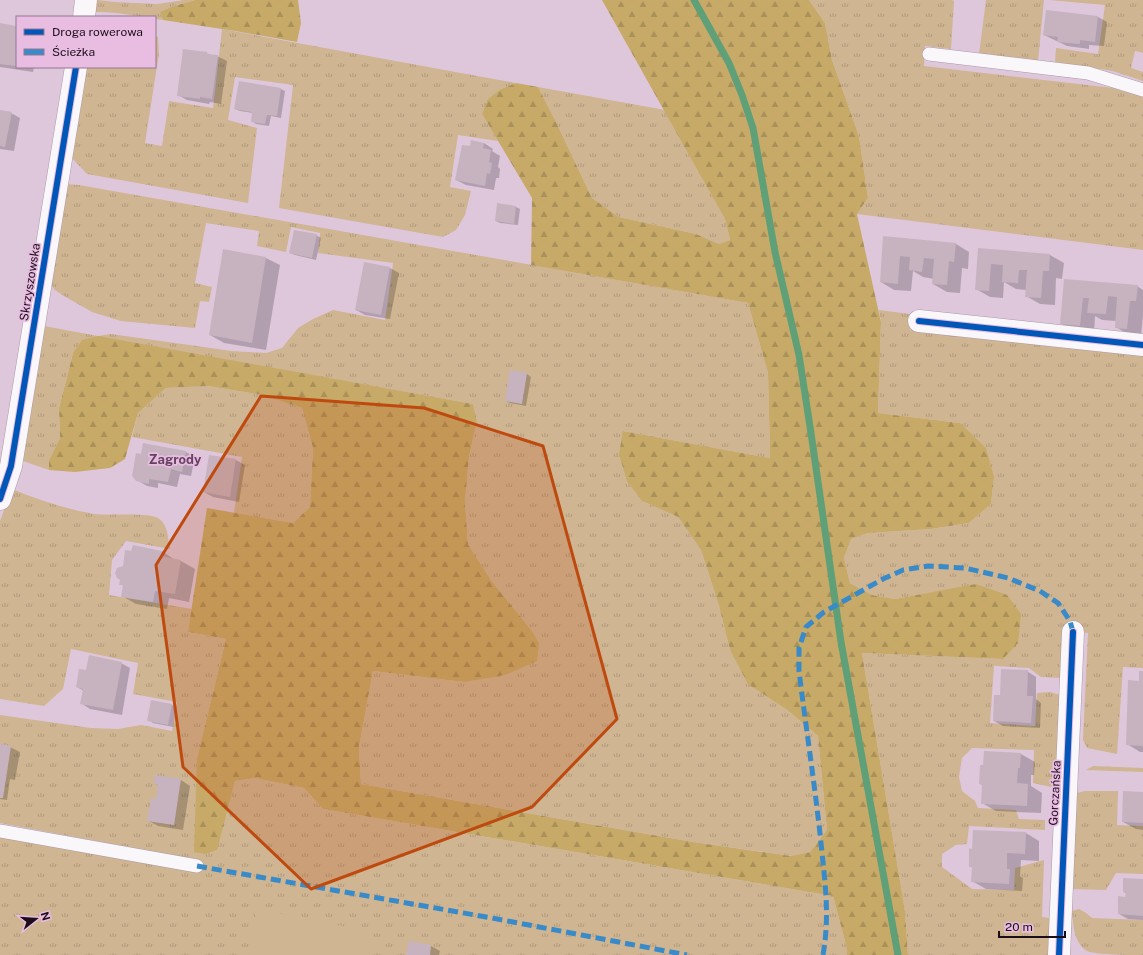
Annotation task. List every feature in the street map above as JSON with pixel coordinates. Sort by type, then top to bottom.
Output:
[{"type":"street","points":[[84,16],[86,0]]},
{"type":"street","name":"Skrzyszowska","points":[[0,499],[11,466],[76,68]]},
{"type":"street","points":[[919,321],[1143,345]]},
{"type":"street","name":"Gorczańska","points":[[1059,955],[1073,632]]},
{"type":"lane","points":[[929,54],[1088,73],[1143,90]]},
{"type":"lane","points":[[0,831],[198,866]]},
{"type":"highlighted area","points":[[261,396],[424,408],[543,446],[617,719],[532,807],[311,889],[183,767],[156,565]]},
{"type":"green space","points":[[97,0],[157,4],[195,0],[160,12],[163,20],[156,19],[156,16],[95,12]]},
{"type":"green space","points":[[195,0],[298,0],[301,23],[297,42],[163,20],[160,12]]},
{"type":"green space","points":[[602,0],[809,0],[825,23],[832,60],[859,136],[868,198],[857,214],[881,322],[878,413],[960,423],[986,448],[994,477],[991,504],[969,523],[931,529],[868,533],[851,539],[844,558],[850,583],[872,595],[895,599],[976,584],[1007,595],[1021,614],[1018,643],[1003,659],[862,653],[905,911],[908,955],[847,955],[846,945],[833,896],[323,809],[304,788],[255,778],[235,781],[217,850],[205,854],[194,852],[197,758],[226,639],[188,632],[207,508],[293,523],[310,507],[313,448],[302,408],[262,395],[208,386],[166,388],[138,413],[125,459],[110,468],[75,472],[49,470],[49,460],[60,438],[59,408],[73,353],[82,340],[98,336],[473,404],[477,421],[469,457],[465,502],[468,544],[492,582],[531,630],[539,643],[537,661],[505,675],[464,682],[373,671],[359,747],[361,784],[693,842],[791,856],[810,852],[827,830],[818,736],[786,709],[748,684],[730,650],[719,606],[701,550],[678,517],[642,501],[627,481],[619,454],[623,431],[770,458],[768,373],[748,303],[531,265],[532,198],[482,114],[488,99],[501,89],[516,83],[538,87],[592,198],[619,217],[696,234],[719,244],[730,240],[725,219]]},
{"type":"green space","points":[[809,0],[952,0],[954,1],[951,49],[925,46],[924,66],[1113,88],[1143,97],[1143,250],[857,214],[868,198],[859,136],[832,60],[825,23]]},
{"type":"green space","points":[[986,0],[1044,0],[1038,61],[979,54]]},
{"type":"green space","points":[[1049,0],[1143,0],[1143,53],[1135,51],[1131,68],[1143,72],[1143,81],[1113,71],[1055,62],[1056,48],[1098,54],[1105,5]]},
{"type":"green space","points":[[222,29],[516,83],[501,89],[482,114],[498,141],[458,135],[450,187],[471,191],[465,215],[456,230],[443,237],[279,208],[293,85],[235,77],[228,120],[257,128],[248,203],[87,174],[71,157],[86,68],[156,68],[156,36],[158,37],[159,53],[145,143],[162,146],[169,101],[213,108]]},
{"type":"green space","points":[[538,87],[665,110],[725,219],[730,240],[719,244],[696,234],[619,217],[592,198]]},
{"type":"green space","points":[[66,184],[79,185],[748,303],[768,373],[770,458],[623,431],[642,501],[678,517],[701,550],[719,606],[730,650],[786,709],[818,736],[827,830],[810,852],[792,856],[693,842],[361,784],[359,747],[373,671],[464,682],[492,582],[468,544],[465,502],[469,457],[477,421],[473,404],[350,382],[73,353],[59,408],[60,438],[49,460],[49,470],[23,461],[22,448],[44,326],[98,336],[111,334],[232,351],[266,353],[282,348],[298,328],[333,310],[385,320],[393,263],[318,253],[320,233],[291,227],[286,252],[257,246],[259,231],[206,223],[195,283],[212,287],[209,302],[200,301],[195,328],[121,321],[92,312],[55,290],[50,283]]},
{"type":"green space","points":[[879,310],[910,314],[910,330],[1143,356],[1143,668],[1123,667],[1117,754],[1087,748],[1083,740],[1088,633],[1063,630],[1061,678],[1041,677],[1029,668],[994,666],[990,723],[1035,726],[1037,693],[1050,692],[1060,695],[1056,788],[1033,783],[1034,750],[972,748],[962,758],[959,777],[962,791],[975,801],[978,808],[1016,810],[1019,819],[1045,820],[1045,830],[969,826],[967,844],[956,845],[942,854],[942,867],[972,889],[1014,890],[1015,868],[1044,860],[1042,917],[1050,918],[1049,955],[908,955],[905,911],[862,653],[1003,659],[936,592],[895,599],[872,595],[850,583],[844,558],[851,539],[868,533],[931,529],[969,523],[991,504],[994,477],[960,423],[878,413],[881,322]]},
{"type":"green space","points":[[208,386],[262,395],[302,408],[313,448],[310,507],[293,523],[234,513],[242,457],[132,437],[138,413],[166,388]]},
{"type":"green space","points":[[12,489],[73,510],[94,514],[153,516],[158,518],[164,524],[170,549],[126,541],[112,560],[109,595],[192,609],[188,632],[226,639],[197,758],[227,809],[235,781],[255,778],[304,788],[323,809],[833,896],[846,945],[847,955],[0,955],[0,836],[193,859],[0,823],[0,715],[91,728],[118,729],[141,725],[172,731],[177,702],[133,694],[138,663],[71,649],[63,689],[44,706],[0,699],[0,521]]},
{"type":"green space","points":[[1093,766],[1143,768],[1143,772],[1086,770]]},
{"type":"green space","points":[[1085,791],[1118,791],[1117,825],[1143,826],[1143,874],[1116,873],[1106,890],[1072,889],[1077,793]]},
{"type":"green space","points":[[257,909],[372,932],[367,955],[248,955]]},
{"type":"green space","points":[[1079,909],[1092,918],[1143,920],[1143,955],[1105,954],[1087,951],[1079,943],[1074,928],[1072,911]]},
{"type":"building","points":[[1046,10],[1098,16],[1095,42],[1080,40],[1080,44],[1057,42],[1058,37],[1043,35]]},
{"type":"building","points":[[0,23],[16,26],[16,66],[0,64]]},
{"type":"building","points":[[183,49],[218,55],[212,99],[177,96]]},
{"type":"building","points":[[239,81],[281,88],[277,116],[267,115],[265,124],[251,122],[252,112],[234,109]]},
{"type":"building","points":[[0,110],[12,112],[5,147],[0,146]]},
{"type":"building","points":[[471,140],[484,143],[483,148],[491,150],[489,162],[492,163],[490,174],[487,173],[485,186],[455,180],[462,145],[470,146]]},
{"type":"building","points":[[497,203],[516,206],[514,224],[495,221]]},
{"type":"building","points":[[294,230],[317,234],[312,258],[289,253]]},
{"type":"building","points":[[883,236],[956,243],[954,262],[949,261],[947,285],[932,284],[934,259],[924,258],[922,272],[909,270],[910,257],[900,256],[898,284],[880,282]]},
{"type":"building","points":[[978,248],[1050,254],[1049,271],[1043,271],[1041,298],[1025,297],[1027,270],[1019,270],[1018,283],[1002,282],[1003,265],[991,264],[989,291],[975,290]]},
{"type":"building","points":[[223,249],[266,257],[252,343],[209,335]]},
{"type":"building","points":[[364,262],[390,267],[381,315],[355,310]]},
{"type":"building","points":[[1064,279],[1138,285],[1136,301],[1130,301],[1127,329],[1115,328],[1117,297],[1108,296],[1106,314],[1087,313],[1089,298],[1083,298],[1080,326],[1060,324]]},
{"type":"building","points":[[510,370],[527,373],[522,404],[505,401]]},
{"type":"building","points":[[143,443],[186,451],[182,472],[171,469],[168,482],[149,479],[149,484],[136,481],[132,476],[136,453],[141,454]]},
{"type":"building","points":[[209,455],[236,459],[230,497],[203,492]]},
{"type":"building","points":[[133,545],[162,551],[161,556],[181,560],[175,594],[155,591],[153,602],[121,597],[123,585],[119,585],[120,580],[117,578],[115,573],[117,568],[123,566],[125,550],[131,551]]},
{"type":"building","points":[[89,655],[122,662],[113,710],[80,704],[83,689],[76,687],[79,669],[86,670]]},
{"type":"building","points":[[1001,669],[1028,670],[1027,696],[1033,696],[1031,723],[993,721],[994,695],[1000,695]]},
{"type":"building","points":[[1139,671],[1143,671],[1143,746],[1126,745],[1128,680],[1139,681]]},
{"type":"building","points":[[151,700],[172,704],[168,725],[147,721]]},
{"type":"building","points":[[0,744],[11,746],[3,798],[0,798]]},
{"type":"building","points":[[984,751],[1021,753],[1017,783],[1028,784],[1027,806],[981,804],[982,784],[979,784],[980,765],[983,765]]},
{"type":"building","points":[[155,775],[181,779],[174,825],[147,821],[151,798],[156,799],[158,785],[154,784]]},
{"type":"building","points":[[1123,791],[1143,792],[1143,823],[1122,822]]},
{"type":"building","points":[[973,830],[1026,832],[1025,854],[1007,853],[1007,869],[1010,869],[1009,884],[971,882],[972,867],[969,867],[969,848],[972,849]]},
{"type":"building","points":[[1123,878],[1143,879],[1143,916],[1118,914],[1118,896],[1125,897],[1126,892],[1123,892]]},
{"type":"building","points":[[409,941],[431,945],[430,955],[406,955]]},
{"type":"waterway","points":[[694,0],[729,63],[753,128],[775,252],[799,355],[841,642],[898,955]]},
{"type":"marked path","points":[[823,955],[826,926],[825,885],[816,800],[799,671],[799,648],[806,627],[824,612],[883,579],[903,570],[928,566],[965,568],[1008,578],[1040,591],[1058,603],[1070,621],[1073,632]]},
{"type":"marked path","points":[[197,866],[492,918],[687,955]]},
{"type":"cycle path","points":[[0,499],[11,466],[76,68]]},
{"type":"cycle path","points":[[919,321],[1143,345]]},
{"type":"cycle path","points":[[1059,955],[1073,632]]},
{"type":"district","name":"Zagrody","points":[[175,459]]}]
